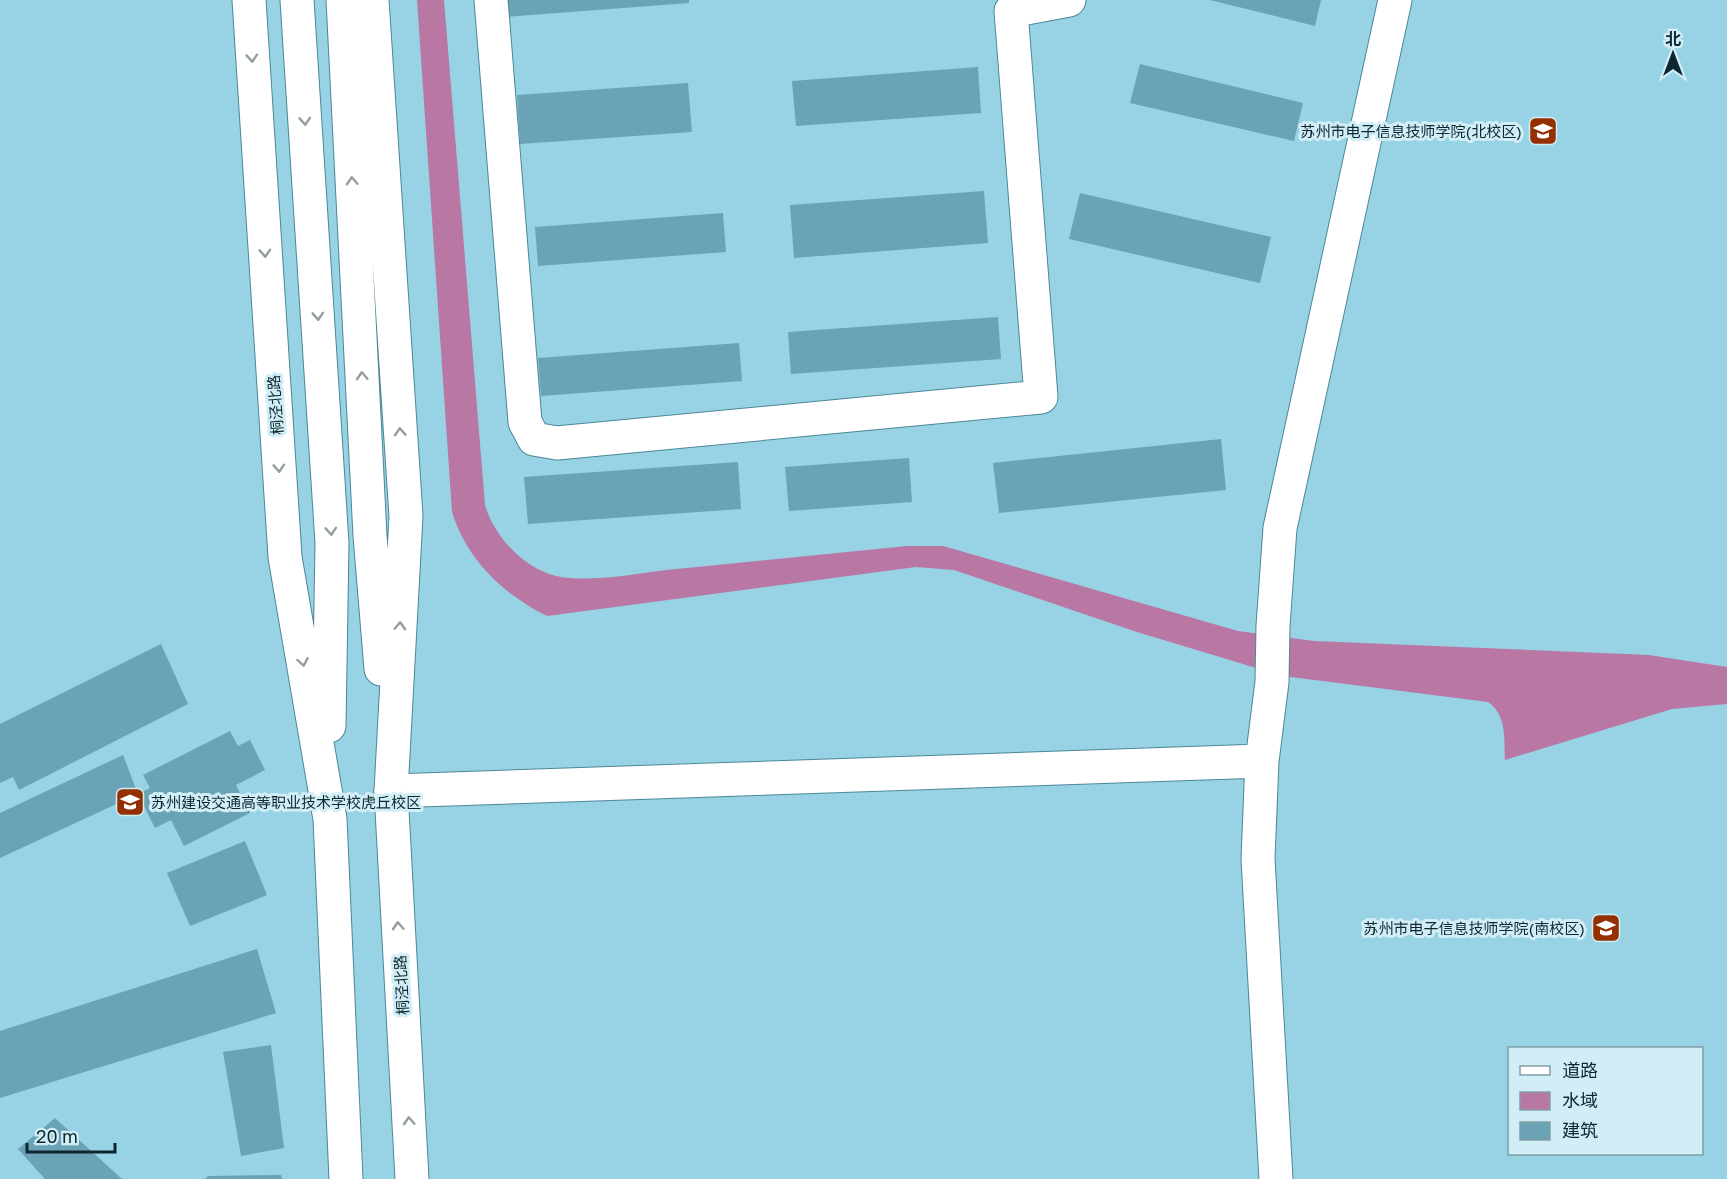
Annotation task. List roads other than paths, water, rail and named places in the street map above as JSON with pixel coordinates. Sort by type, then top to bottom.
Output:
[{"type":"main road","name":"桐泾北路","points":[[249,0],[285,556],[328,807]]},
{"type":"main road","name":"桐泾北路","points":[[297,0],[332,543],[328,807],[346,1179]]},
{"type":"main road","name":"桐泾北路","points":[[343,0],[370,536],[391,791],[412,1179]]},
{"type":"main road","name":"桐泾北路","points":[[372,0],[406,516],[391,791]]},
{"type":"main road","points":[[491,0],[525,422],[534,439],[557,443],[1041,397],[1011,10],[1069,0]]},
{"type":"main road","points":[[1276,1179],[1258,859],[1262,761],[1272,682],[1273,626],[1280,528],[1395,0]]},
{"type":"main road","points":[[391,791],[1262,761]]},
{"type":"water","points":[[417,0],[444,0],[485,505],[489,517],[503,539],[511,549],[532,566],[556,576],[582,579],[907,546],[943,546],[1238,631],[1314,641],[1649,655],[1727,667],[1727,704],[1672,709],[1505,760],[1504,736],[1499,714],[1488,702],[1283,676],[1137,632],[954,570],[916,567],[547,616],[516,597],[489,574],[467,545],[452,512]]},
{"type":"place","name":"苏州市电子信息技师学院(北校区)","points":[[1543,131]]},
{"type":"place","name":"苏州建设交通高等职业技术学校虎丘校区","points":[[130,802]]},
{"type":"place","name":"苏州市电子信息技师学院(南校区)","points":[[1606,928]]}]
